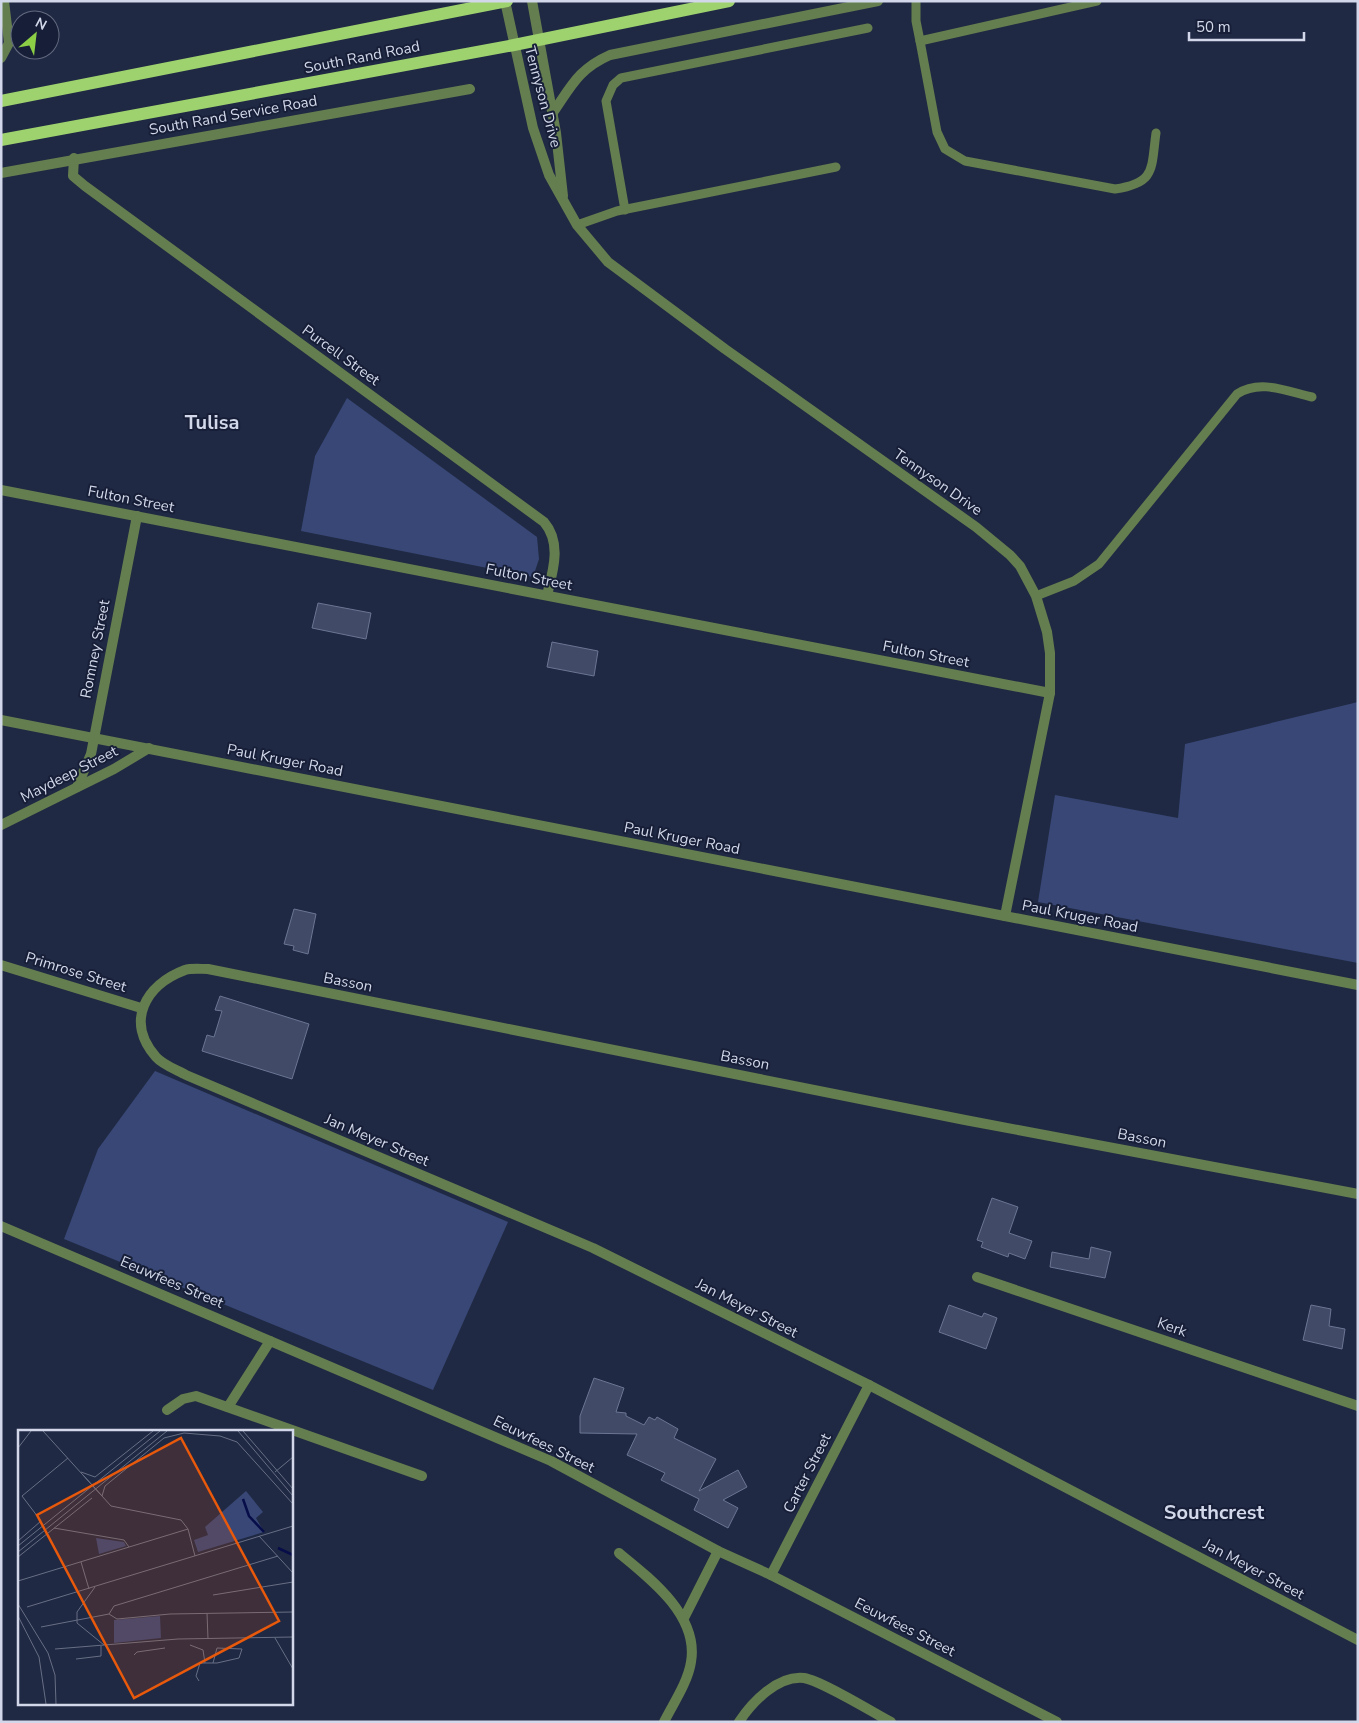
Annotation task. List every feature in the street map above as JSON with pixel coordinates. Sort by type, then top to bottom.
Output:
[{"type":"main road","name":"South Rand Road","points":[[1,101],[506,1]]},
{"type":"main road","name":"South Rand Road","points":[[1,140],[541,40],[729,1]]},
{"type":"street","points":[[1,58],[8,43],[4,1]]},
{"type":"street","name":"Tennyson Drive","points":[[506,1],[532,128],[549,175],[577,225],[608,262],[999,546],[1020,566],[1036,596],[1047,632],[1050,653],[1050,693],[1005,916]]},
{"type":"street","name":"Tennyson Drive","points":[[532,1],[541,40],[562,173],[563,197]]},
{"type":"street","points":[[552,114],[580,74],[592,63],[610,55],[878,1]]},
{"type":"street","name":"South Rand Service Road","points":[[1,173],[74,158],[470,89]]},
{"type":"street","name":"Purcell Street","points":[[74,158],[73,176],[84,186],[544,522],[551,530],[555,557],[547,595]]},
{"type":"street","name":"Fulton Street","points":[[1,490],[1050,693]]},
{"type":"street","name":"Romney Street","points":[[77,787],[91,754],[137,516]]},
{"type":"street","name":"Paul Kruger Road","points":[[1,720],[1358,985]]},
{"type":"street","name":"Maydeep Street","points":[[1,825],[114,769],[149,748]]},
{"type":"street","name":"Primrose Street","points":[[1,965],[142,1008]]},
{"type":"street","name":"Basson","points":[[142,1008],[154,990],[167,979],[186,970],[208,969],[965,1120],[1358,1194]]},
{"type":"street","name":"Jan Meyer Street","points":[[142,1008],[139,1021],[146,1040],[156,1058],[186,1075],[593,1248],[869,1385],[1358,1640]]},
{"type":"street","name":"Eeuwfees Street","points":[[1,1226],[551,1461],[718,1551],[771,1575],[1058,1722]]},
{"type":"street","name":"Kerk","points":[[977,1277],[1358,1406]]},
{"type":"street","points":[[228,1407],[270,1340]]},
{"type":"street","name":"Carter Street","points":[[771,1575],[869,1385]]},
{"type":"street","points":[[167,1410],[189,1396],[196,1396],[422,1476]]},
{"type":"street","points":[[684,1618],[718,1551]]},
{"type":"street","points":[[619,1553],[644,1573],[684,1618],[691,1634],[691,1664],[664,1722]]},
{"type":"street","points":[[739,1722],[752,1706],[781,1682],[804,1678],[891,1722]]},
{"type":"lane","points":[[916,1],[916,21],[937,132],[945,149],[965,161],[1114,189],[1131,186],[1146,179],[1151,168],[1156,133]]},
{"type":"lane","points":[[920,41],[1097,1]]},
{"type":"lane","points":[[625,210],[606,101],[613,85],[622,78],[868,28]]},
{"type":"lane","points":[[577,225],[625,210],[836,167]]},
{"type":"lane","points":[[1036,596],[1074,580],[1099,564],[1236,394],[1248,386],[1266,386],[1312,397]]},
{"type":"shaded area","points":[[347,398],[537,537],[539,559],[533,577],[301,531],[315,456]]},
{"type":"shaded area","points":[[1358,702],[1358,963],[1038,902],[1055,795],[1178,818],[1185,744]]},
{"type":"shaded area","points":[[155,1071],[508,1222],[433,1390],[64,1239],[98,1149]]},
{"type":"building","points":[[318,603],[371,613],[366,639],[312,628]]},
{"type":"building","points":[[552,642],[598,651],[594,676],[547,667]]},
{"type":"building","points":[[294,909],[316,914],[308,954],[293,950],[294,946],[284,944]]},
{"type":"building","points":[[220,996],[309,1024],[292,1079],[202,1051],[207,1035],[214,1037],[222,1011],[215,1010]]},
{"type":"building","points":[[992,1198],[1018,1207],[1009,1233],[1032,1241],[1025,1259],[1009,1253],[1008,1257],[981,1247],[983,1242],[977,1240]]},
{"type":"building","points":[[1091,1247],[1111,1252],[1105,1278],[1050,1267],[1052,1252],[1089,1259]]},
{"type":"building","points":[[949,1305],[982,1317],[984,1313],[997,1318],[986,1349],[939,1332]]},
{"type":"building","points":[[1311,1305],[1331,1309],[1329,1326],[1345,1329],[1342,1349],[1303,1340]]},
{"type":"building","points":[[594,1378],[624,1388],[616,1412],[626,1413],[626,1416],[644,1425],[649,1417],[655,1420],[657,1417],[678,1429],[674,1438],[716,1459],[699,1491],[738,1470],[747,1487],[723,1500],[738,1508],[728,1528],[694,1510],[699,1499],[661,1480],[665,1473],[627,1455],[637,1434],[580,1433],[580,1416]]},
{"type":"district","name":"Tulisa","points":[[212,422]]},
{"type":"district","name":"Southcrest","points":[[1214,1512]]}]
